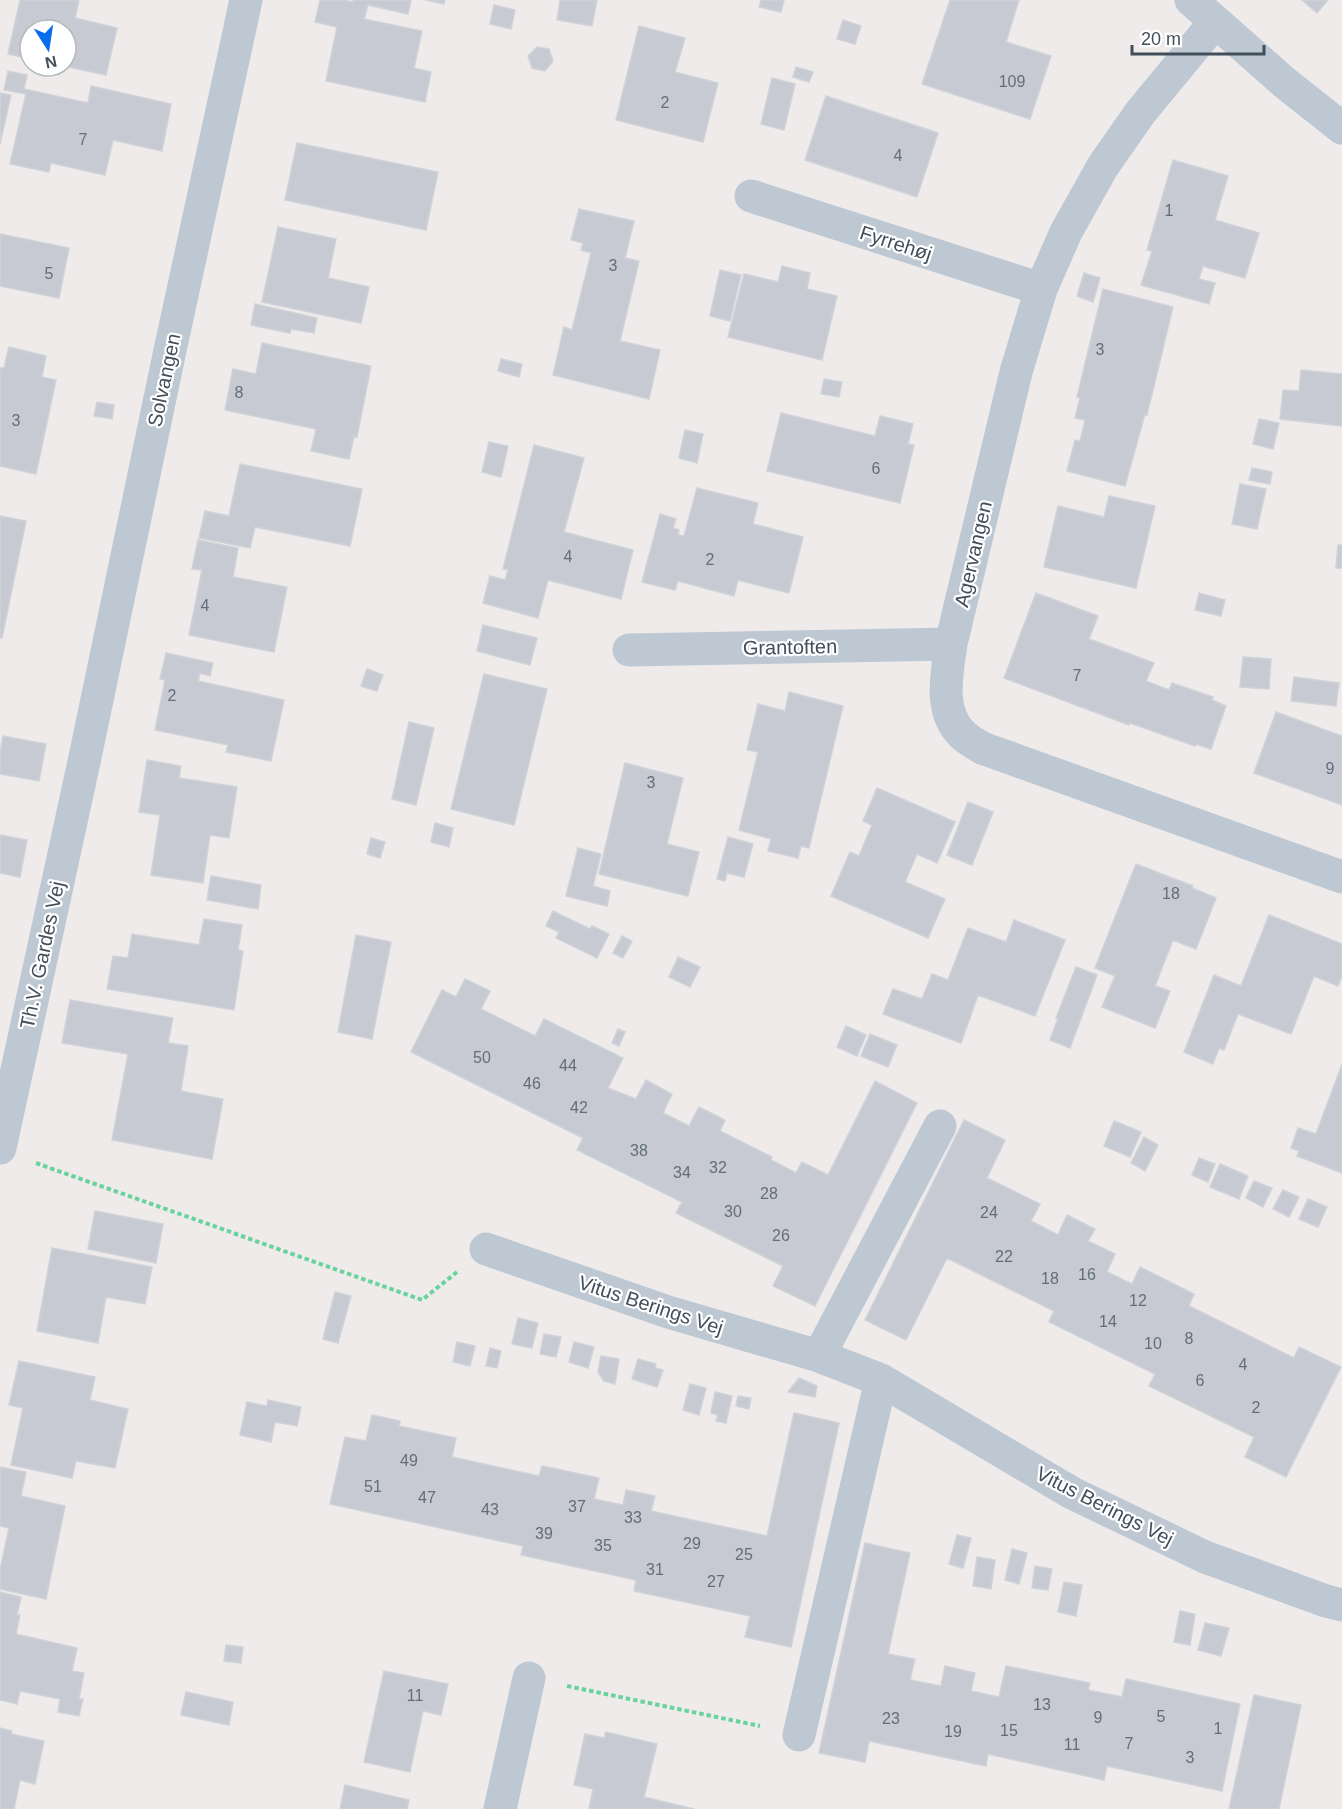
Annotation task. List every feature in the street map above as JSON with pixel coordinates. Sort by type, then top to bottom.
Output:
[{"type":"street","name":"Solvangen","points":[[84,762],[246,0]]},
{"type":"street","points":[[1191,0],[1285,83],[1342,128]]},
{"type":"street","name":"Agervangen","points":[[1215,22],[1140,113],[1103,166],[1066,232],[1041,289],[1016,372],[951,644],[946,686],[949,714],[962,734],[982,748],[1342,877]]},
{"type":"street","name":"Fyrrehøj","points":[[751,196],[1041,289]]},
{"type":"street","name":"Grantoften","points":[[629,650],[951,644]]},
{"type":"street","name":"Th.V. Gardes Vej","points":[[2,1126],[84,762]]},
{"type":"street","points":[[819,1356],[940,1126]]},
{"type":"street","name":"Vitus Berings Vej","points":[[486,1249],[668,1312],[819,1356],[881,1380],[1072,1493],[1204,1557],[1342,1605]]},
{"type":"street","points":[[799,1734],[881,1380]]},
{"type":"street","points":[[500,1809],[528,1678]]},
{"type":"path","points":[[33,1162],[422,1300],[486,1249]]},
{"type":"path","points":[[528,1678],[799,1734]]},
{"type":"building","points":[[20,0],[79,0],[75,18],[18,18],[18,56],[8,54]]},
{"type":"building","points":[[320,0],[353,2],[353,0],[411,0],[408,14],[368,5],[364,19],[422,31],[414,68],[431,72],[425,102],[326,81],[337,27],[315,22]]},
{"type":"building","points":[[426,0],[445,0],[444,4]]},
{"type":"building","points":[[560,0],[597,0],[592,26],[557,20]]},
{"type":"building","points":[[761,0],[784,0],[781,12],[759,7]]},
{"type":"building","points":[[950,0],[1019,0],[1006,42],[1051,56],[1030,119],[922,84]]},
{"type":"building","points":[[1302,0],[1328,0],[1317,13]]},
{"type":"building","points":[[494,5],[515,10],[511,29],[490,24]]},
{"type":"building","points":[[78,19],[117,28],[106,75],[78,69]]},
{"type":"building","points":[[843,20],[861,26],[855,44],[837,39]]},
{"type":"building","points":[[639,26],[685,38],[675,72],[718,83],[703,142],[616,120]]},
{"type":"building","points":[[537,47],[549,49],[553,61],[545,71],[532,68],[528,56]]},
{"type":"building","points":[[796,67],[813,72],[809,82],[793,77]]},
{"type":"building","points":[[8,71],[18,73],[18,78],[26,78],[24,89],[88,103],[91,86],[171,104],[162,151],[113,140],[105,175],[51,163],[49,172],[10,164],[26,94],[4,90]]},
{"type":"building","points":[[772,78],[795,84],[784,130],[761,124]]},
{"type":"building","points":[[0,93],[11,95],[0,144]]},
{"type":"building","points":[[826,96],[938,133],[917,197],[805,160]]},
{"type":"building","points":[[297,143],[438,172],[426,230],[285,200]]},
{"type":"building","points":[[1173,160],[1228,176],[1215,220],[1259,233],[1245,278],[1203,266],[1199,279],[1215,283],[1209,304],[1141,285],[1152,251],[1147,250]]},
{"type":"building","points":[[579,209],[634,221],[625,258],[639,261],[620,341],[660,350],[649,399],[553,375],[564,327],[572,330],[591,253],[581,250],[583,243],[571,240]]},
{"type":"building","points":[[278,227],[336,239],[328,278],[369,287],[361,323],[262,302]]},
{"type":"building","points":[[0,234],[69,248],[59,298],[0,286]]},
{"type":"building","points":[[782,266],[810,273],[807,289],[837,296],[822,360],[728,337],[744,274],[778,282]]},
{"type":"building","points":[[720,270],[741,275],[730,321],[710,316]]},
{"type":"building","points":[[1084,273],[1100,278],[1093,302],[1077,296]]},
{"type":"building","points":[[1103,289],[1173,307],[1147,415],[1145,414],[1125,486],[1067,471],[1075,440],[1080,441],[1085,420],[1075,418],[1080,398],[1077,397]]},
{"type":"building","points":[[255,304],[317,318],[314,333],[291,329],[290,333],[251,325]]},
{"type":"building","points":[[262,343],[371,366],[357,437],[354,436],[349,459],[311,451],[316,429],[225,410],[233,369],[256,374]]},
{"type":"building","points":[[9,347],[46,356],[42,377],[56,380],[36,474],[0,466],[0,368],[4,368]]},
{"type":"building","points":[[501,359],[522,364],[519,377],[498,371]]},
{"type":"building","points":[[1301,370],[1342,374],[1342,426],[1280,419],[1283,390],[1299,391]]},
{"type":"building","points":[[824,379],[842,382],[839,397],[821,394]]},
{"type":"building","points":[[97,402],[114,405],[112,419],[94,416]]},
{"type":"building","points":[[781,413],[875,436],[880,416],[913,424],[908,444],[914,445],[900,503],[767,471]]},
{"type":"building","points":[[1259,419],[1279,423],[1273,449],[1253,444]]},
{"type":"building","points":[[685,430],[703,434],[697,463],[679,458]]},
{"type":"building","points":[[489,442],[508,446],[501,477],[482,472]]},
{"type":"building","points":[[534,445],[584,458],[564,532],[633,550],[621,599],[548,580],[538,618],[483,603],[490,576],[505,580],[508,570],[503,569]]},
{"type":"building","points":[[240,464],[362,489],[350,546],[255,527],[250,548],[199,538],[205,511],[229,516]]},
{"type":"building","points":[[1252,468],[1272,472],[1270,484],[1249,480]]},
{"type":"building","points":[[1240,484],[1266,489],[1257,529],[1232,524]]},
{"type":"building","points":[[697,488],[758,503],[753,524],[803,537],[789,593],[738,580],[734,596],[678,581],[675,590],[642,582],[660,514],[676,519],[673,528],[679,530],[678,535],[684,536]]},
{"type":"building","points":[[1109,496],[1155,506],[1136,588],[1044,567],[1058,506],[1104,517]]},
{"type":"building","points":[[0,516],[26,521],[2,638],[0,638]]},
{"type":"building","points":[[198,540],[238,548],[233,577],[287,587],[274,652],[189,635],[202,570],[192,569]]},
{"type":"building","points":[[1338,545],[1342,545],[1342,568],[1336,568]]},
{"type":"building","points":[[1036,593],[1098,616],[1089,639],[1154,663],[1146,681],[1169,690],[1172,683],[1213,697],[1212,700],[1226,706],[1211,749],[1196,744],[1195,746],[1130,723],[1129,725],[1004,678]]},
{"type":"building","points":[[1199,593],[1225,600],[1221,616],[1195,610]]},
{"type":"building","points":[[483,625],[537,638],[530,665],[477,651]]},
{"type":"building","points":[[166,653],[213,663],[210,676],[200,673],[198,681],[284,700],[271,761],[226,752],[228,745],[155,730],[165,680],[160,679]]},
{"type":"building","points":[[1243,657],[1271,659],[1269,689],[1240,687]]},
{"type":"building","points":[[367,669],[383,675],[377,691],[361,686]]},
{"type":"building","points":[[484,674],[547,689],[514,825],[451,809]]},
{"type":"building","points":[[1294,677],[1339,683],[1336,706],[1291,701]]},
{"type":"building","points":[[789,692],[843,706],[809,848],[801,846],[798,858],[768,851],[771,839],[739,830],[758,752],[747,750],[758,704],[785,711]]},
{"type":"building","points":[[1276,712],[1342,736],[1342,805],[1254,773]]},
{"type":"building","points":[[409,722],[434,728],[416,805],[392,799]]},
{"type":"building","points":[[3,736],[46,744],[39,781],[0,774]]},
{"type":"building","points":[[147,760],[181,766],[179,778],[237,787],[229,838],[210,835],[203,883],[151,875],[160,815],[139,812]]},
{"type":"building","points":[[625,763],[683,778],[667,844],[699,852],[688,896],[599,874]]},
{"type":"building","points":[[877,788],[955,822],[937,863],[917,854],[905,882],[945,899],[928,938],[831,896],[850,852],[859,856],[872,825],[863,821]]},
{"type":"building","points":[[968,802],[993,812],[972,865],[947,855]]},
{"type":"building","points":[[435,823],[453,828],[449,847],[431,842]]},
{"type":"building","points":[[0,835],[27,840],[20,877],[0,873]]},
{"type":"building","points":[[728,837],[753,844],[744,877],[727,873],[725,881],[717,879]]},
{"type":"building","points":[[371,838],[385,842],[380,858],[367,854]]},
{"type":"building","points":[[578,848],[601,854],[593,886],[610,891],[607,906],[566,896]]},
{"type":"building","points":[[1136,864],[1193,886],[1192,888],[1216,898],[1196,949],[1173,940],[1155,986],[1170,991],[1155,1028],[1102,1007],[1115,976],[1095,968]]},
{"type":"building","points":[[211,876],[261,885],[258,909],[207,900]]},
{"type":"building","points":[[553,911],[590,929],[592,926],[609,934],[597,958],[556,938],[559,932],[546,926]]},
{"type":"building","points":[[1269,915],[1342,944],[1342,976],[1338,986],[1314,976],[1291,1034],[1238,1014],[1224,1050],[1219,1048],[1213,1064],[1184,1052],[1214,975],[1241,986]]},
{"type":"building","points":[[204,919],[242,925],[238,950],[243,951],[234,1010],[107,989],[113,956],[128,958],[132,934],[199,945]]},
{"type":"building","points":[[1014,920],[1065,940],[1035,1016],[978,995],[961,1043],[883,1014],[893,989],[922,999],[932,974],[948,980],[968,928],[1006,942]]},
{"type":"building","points":[[356,935],[391,942],[372,1039],[338,1032]]},
{"type":"building","points":[[622,936],[632,941],[623,958],[613,953]]},
{"type":"building","points":[[678,957],[700,967],[690,987],[669,977]]},
{"type":"building","points":[[1076,967],[1097,975],[1070,1048],[1050,1040]]},
{"type":"building","points":[[465,979],[490,991],[481,1009],[535,1036],[544,1019],[623,1058],[608,1088],[636,1099],[646,1080],[672,1094],[663,1113],[689,1126],[699,1107],[725,1120],[720,1131],[772,1157],[771,1160],[796,1173],[802,1162],[828,1175],[875,1081],[917,1103],[815,1306],[773,1286],[783,1266],[676,1213],[682,1202],[577,1150],[583,1138],[411,1052],[442,990],[456,997]]},
{"type":"building","points":[[70,1000],[173,1018],[168,1043],[188,1046],[181,1091],[223,1099],[212,1159],[112,1140],[128,1054],[62,1043]]},
{"type":"building","points":[[846,1026],[866,1035],[857,1056],[837,1047]]},
{"type":"building","points":[[618,1029],[625,1032],[619,1046],[612,1043]]},
{"type":"building","points":[[870,1034],[897,1045],[888,1067],[861,1056]]},
{"type":"building","points":[[1342,1064],[1342,1173],[1297,1156],[1299,1151],[1291,1148],[1298,1128],[1316,1134]]},
{"type":"building","points":[[964,1120],[1005,1140],[987,1178],[1040,1204],[1031,1221],[1058,1235],[1067,1215],[1095,1229],[1088,1241],[1115,1254],[1107,1272],[1132,1284],[1140,1267],[1194,1294],[1189,1306],[1294,1358],[1299,1347],[1341,1367],[1286,1477],[1245,1457],[1254,1437],[1149,1386],[1155,1374],[1049,1322],[1054,1311],[947,1258],[906,1340],[865,1320]]},
{"type":"building","points":[[1114,1121],[1141,1132],[1130,1157],[1104,1146]]},
{"type":"building","points":[[1144,1137],[1158,1145],[1145,1171],[1131,1163]]},
{"type":"building","points":[[1199,1158],[1215,1164],[1208,1182],[1192,1175]]},
{"type":"building","points":[[1220,1164],[1248,1176],[1239,1199],[1210,1187]]},
{"type":"building","points":[[1254,1181],[1272,1188],[1263,1207],[1246,1198]]},
{"type":"building","points":[[1283,1190],[1299,1197],[1289,1217],[1273,1209]]},
{"type":"building","points":[[1308,1199],[1327,1207],[1318,1227],[1299,1219]]},
{"type":"building","points":[[95,1211],[163,1224],[156,1263],[88,1249]]},
{"type":"building","points":[[52,1248],[152,1267],[145,1304],[106,1297],[98,1343],[37,1331]]},
{"type":"building","points":[[335,1292],[351,1296],[338,1343],[323,1339]]},
{"type":"building","points":[[518,1318],[538,1323],[532,1348],[512,1344]]},
{"type":"building","points":[[544,1334],[561,1337],[556,1357],[540,1354]]},
{"type":"building","points":[[457,1342],[475,1346],[470,1366],[453,1362]]},
{"type":"building","points":[[574,1342],[594,1347],[588,1368],[569,1362]]},
{"type":"building","points":[[490,1348],[501,1351],[497,1368],[486,1366]]},
{"type":"building","points":[[601,1356],[619,1359],[615,1384],[604,1381],[598,1372]]},
{"type":"building","points":[[638,1359],[656,1364],[655,1368],[663,1370],[657,1387],[632,1379]]},
{"type":"building","points":[[19,1361],[95,1377],[90,1400],[128,1409],[115,1468],[76,1461],[72,1478],[11,1465],[23,1408],[9,1405]]},
{"type":"building","points":[[799,1378],[817,1386],[815,1397],[788,1392]]},
{"type":"building","points":[[690,1384],[706,1388],[699,1415],[683,1410]]},
{"type":"building","points":[[715,1392],[732,1396],[726,1423],[716,1421],[718,1415],[711,1413]]},
{"type":"building","points":[[738,1396],[751,1398],[749,1409],[736,1406]]},
{"type":"building","points":[[268,1400],[301,1407],[297,1426],[275,1422],[271,1442],[240,1435],[247,1402],[267,1406]]},
{"type":"building","points":[[794,1413],[839,1423],[791,1647],[745,1637],[750,1616],[634,1591],[636,1580],[521,1555],[523,1546],[330,1504],[345,1437],[366,1441],[372,1415],[400,1421],[399,1426],[456,1438],[452,1457],[539,1476],[542,1466],[599,1478],[594,1499],[623,1505],[626,1490],[655,1496],[651,1511],[767,1536]]},
{"type":"building","points":[[0,1467],[26,1472],[21,1496],[65,1506],[46,1599],[0,1589],[0,1570],[9,1528],[0,1526]]},
{"type":"building","points":[[957,1535],[971,1538],[963,1568],[949,1564]]},
{"type":"building","points":[[865,1543],[910,1553],[888,1654],[915,1659],[910,1680],[941,1686],[945,1666],[975,1673],[971,1691],[999,1697],[1006,1666],[1090,1683],[1088,1690],[1122,1697],[1126,1679],[1240,1704],[1222,1791],[1107,1766],[1104,1780],[988,1754],[986,1766],[869,1741],[865,1762],[819,1753]]},
{"type":"building","points":[[1012,1549],[1027,1553],[1019,1584],[1005,1580]]},
{"type":"building","points":[[977,1557],[995,1560],[991,1589],[973,1586]]},
{"type":"building","points":[[1035,1566],[1052,1569],[1048,1590],[1032,1588]]},
{"type":"building","points":[[1064,1582],[1082,1585],[1076,1616],[1058,1612]]},
{"type":"building","points":[[0,1592],[21,1597],[16,1634],[77,1648],[72,1671],[84,1673],[79,1699],[83,1699],[79,1716],[58,1712],[60,1699],[20,1691],[17,1704],[0,1700]]},
{"type":"building","points":[[1180,1611],[1195,1614],[1190,1645],[1174,1642]]},
{"type":"building","points":[[1205,1623],[1229,1628],[1221,1656],[1198,1650]]},
{"type":"building","points":[[226,1645],[243,1647],[241,1663],[224,1661]]},
{"type":"building","points":[[384,1671],[448,1684],[441,1715],[423,1711],[410,1772],[364,1762]]},
{"type":"building","points":[[186,1692],[233,1702],[229,1725],[181,1715]]},
{"type":"building","points":[[1254,1695],[1301,1705],[1279,1809],[1229,1809]]},
{"type":"building","points":[[0,1728],[12,1731],[11,1734],[44,1741],[35,1784],[20,1780],[14,1809],[0,1809]]},
{"type":"building","points":[[606,1732],[657,1744],[644,1797],[694,1809],[589,1809],[593,1789],[574,1785],[585,1734],[604,1738]]},
{"type":"building","points":[[345,1785],[409,1800],[407,1809],[340,1809]]}]
